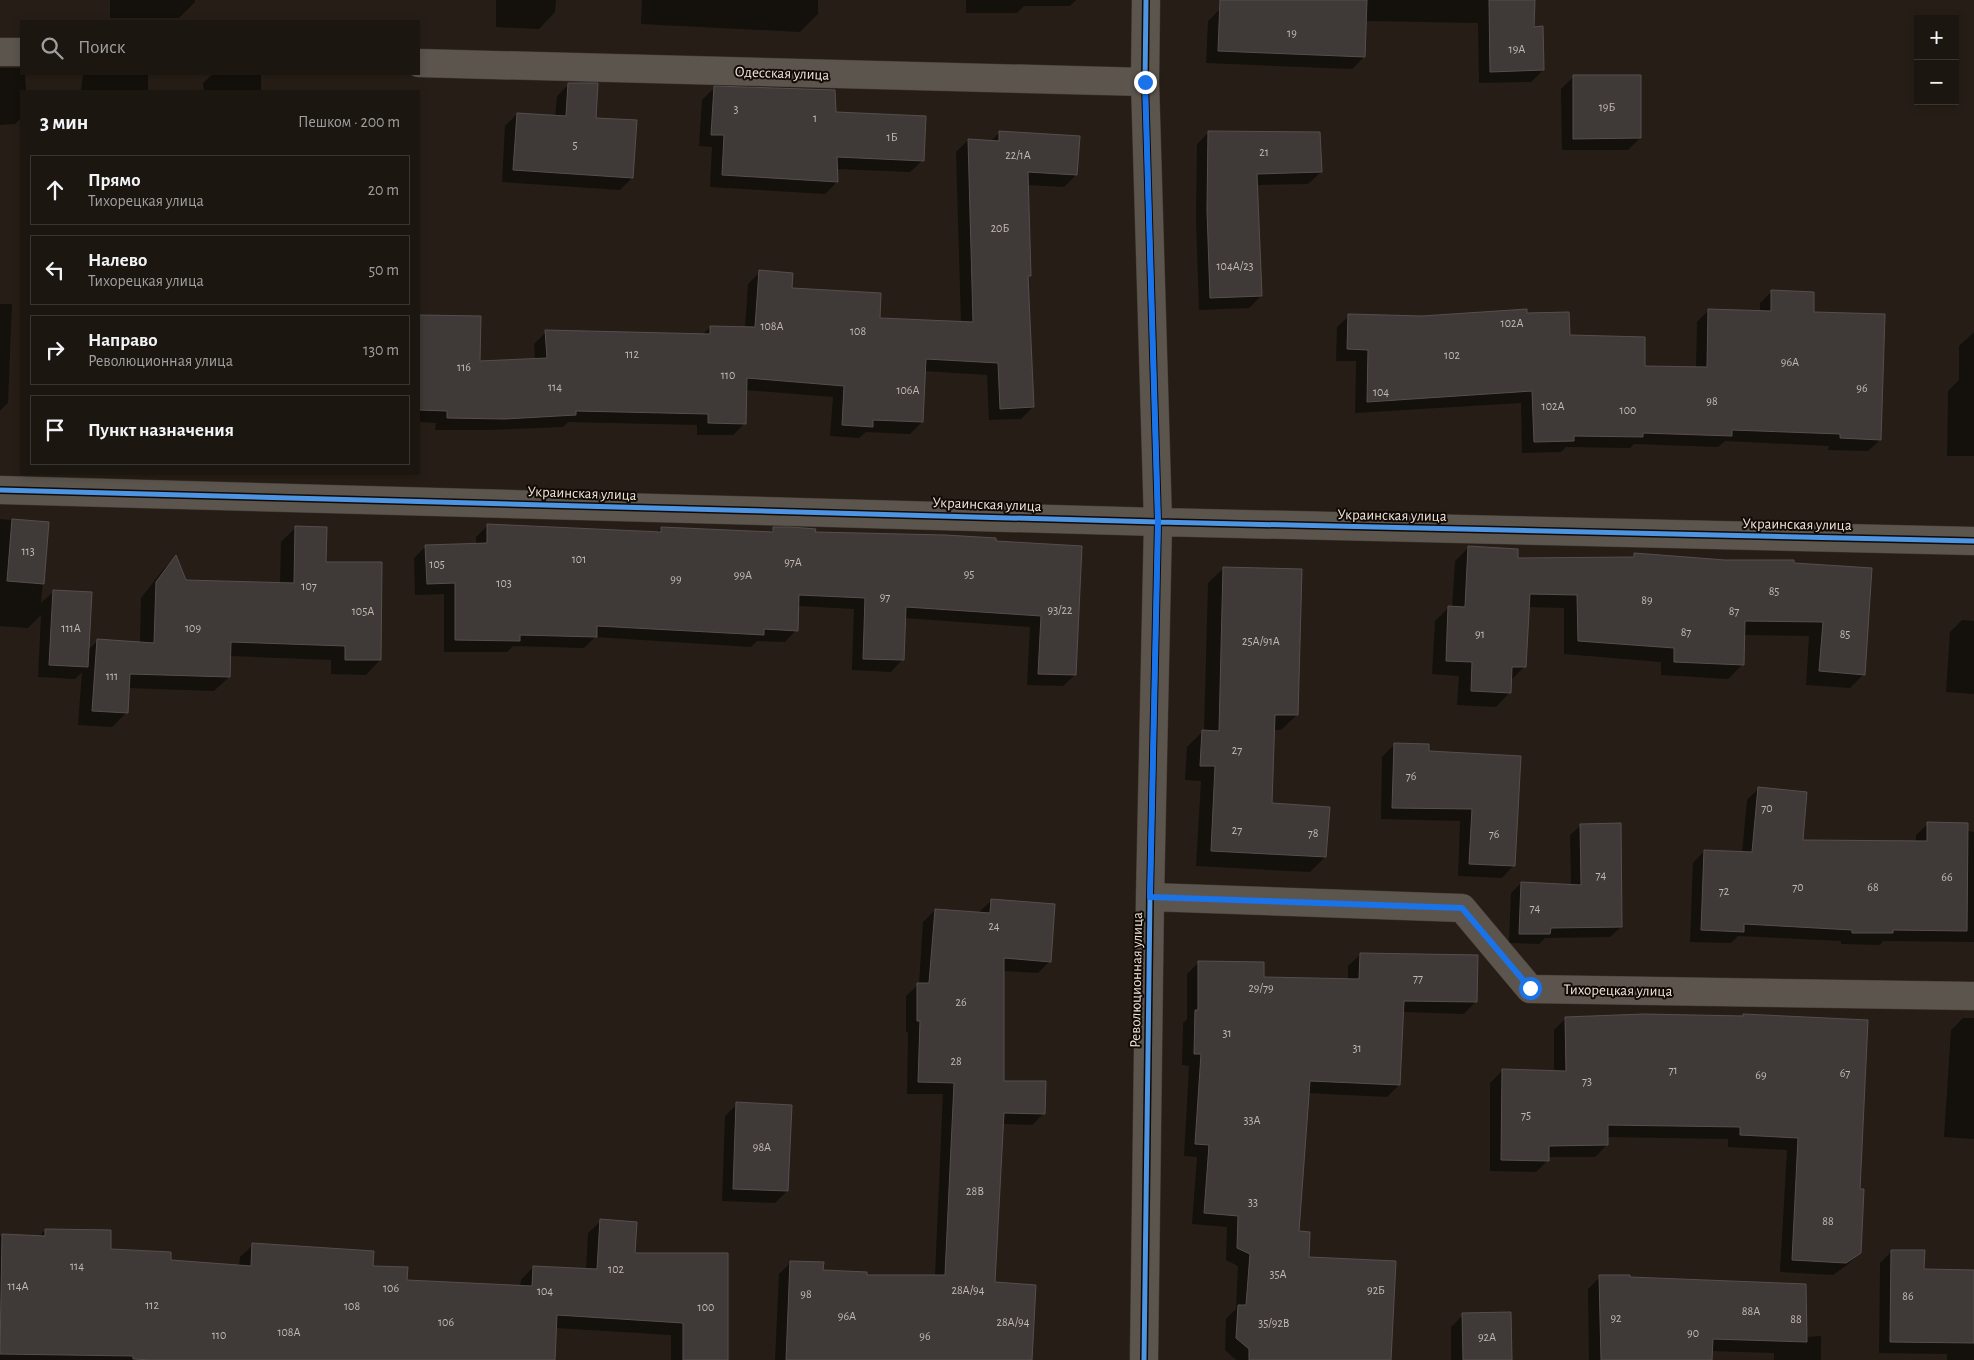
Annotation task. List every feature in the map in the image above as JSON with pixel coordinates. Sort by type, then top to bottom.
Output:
[{"type":"street","name":"Революционная улица","points":[[1144,1360],[1150,897],[1158,522],[1145,82],[1146,0]]},
{"type":"street","points":[[0,52],[20,52]]},
{"type":"street","name":"Одесская улица","points":[[420,63],[1145,82]]},
{"type":"street","name":"Украинская улица","points":[[0,490],[1158,522],[1974,541]]},
{"type":"street","name":"Тихорецкая улица","points":[[1150,897],[1462,908],[1530,988],[1974,996]]},
{"type":"building","points":[[1220,0],[1367,0],[1365,57],[1218,51]]},
{"type":"building","points":[[1489,0],[1535,0],[1534,27],[1543,26],[1544,70],[1490,72]]},
{"type":"building","points":[[1573,75],[1641,75],[1641,138],[1573,139]]},
{"type":"building","points":[[568,83],[598,83],[596,118],[637,120],[633,178],[513,170],[517,113],[566,116]]},
{"type":"building","points":[[714,86],[835,90],[836,112],[926,116],[924,161],[837,157],[838,182],[722,175],[724,135],[711,135]]},
{"type":"building","points":[[999,131],[1080,136],[1077,175],[1028,172],[1031,276],[1028,276],[1034,407],[1000,409],[998,363],[926,359],[923,422],[873,420],[873,427],[842,425],[844,386],[747,378],[746,424],[708,423],[708,414],[576,411],[576,415],[505,419],[447,418],[447,411],[420,410],[420,315],[481,316],[480,361],[547,358],[545,330],[710,334],[710,326],[755,327],[759,270],[793,273],[792,288],[881,293],[880,318],[973,322],[968,139],[999,141]]},
{"type":"building","points":[[1208,131],[1320,132],[1322,172],[1257,174],[1262,296],[1210,298],[1207,210]]},
{"type":"building","points":[[1771,290],[1814,292],[1814,312],[1885,314],[1881,440],[1840,438],[1840,434],[1732,430],[1732,436],[1643,433],[1643,437],[1574,436],[1574,441],[1534,442],[1532,391],[1367,402],[1368,350],[1347,349],[1348,314],[1422,316],[1527,309],[1527,313],[1569,312],[1570,335],[1645,337],[1645,366],[1707,367],[1708,309],[1771,311]]},
{"type":"building","points":[[12,519],[49,522],[44,584],[7,581]]},
{"type":"building","points":[[487,524],[661,532],[661,527],[773,532],[773,527],[791,527],[816,529],[815,532],[945,535],[996,538],[996,541],[1082,546],[1076,675],[1038,674],[1041,616],[906,607],[904,660],[863,659],[865,598],[799,595],[798,631],[764,629],[764,635],[597,626],[597,637],[520,635],[520,641],[455,640],[455,583],[427,584],[425,545],[487,543]]},
{"type":"building","points":[[295,526],[327,527],[326,562],[382,562],[381,660],[345,660],[345,646],[231,642],[230,677],[130,674],[128,713],[92,711],[97,639],[154,643],[156,582],[176,555],[186,580],[294,583]]},
{"type":"building","points":[[1468,546],[1518,549],[1518,558],[1634,557],[1634,553],[1725,560],[1794,560],[1794,563],[1872,568],[1865,675],[1819,671],[1823,622],[1745,621],[1744,665],[1674,662],[1674,648],[1578,641],[1577,595],[1530,594],[1526,667],[1512,667],[1511,693],[1471,691],[1472,662],[1446,661],[1448,606],[1465,607]]},
{"type":"building","points":[[1223,567],[1302,569],[1298,715],[1275,715],[1272,803],[1330,807],[1326,857],[1211,851],[1215,766],[1200,766],[1202,730],[1219,731]]},
{"type":"building","points":[[53,590],[92,592],[88,667],[49,665]]},
{"type":"building","points":[[1394,743],[1429,744],[1429,751],[1521,756],[1515,866],[1469,864],[1472,809],[1392,808]]},
{"type":"building","points":[[1758,787],[1807,792],[1803,840],[1927,841],[1927,822],[1968,823],[1967,931],[1893,930],[1893,933],[1852,933],[1852,930],[1744,924],[1744,932],[1701,930],[1704,850],[1752,852]]},
{"type":"building","points":[[1621,823],[1622,927],[1551,928],[1550,934],[1519,934],[1521,882],[1581,885],[1580,824]]},
{"type":"building","points":[[991,899],[1055,904],[1051,962],[1004,958],[1004,1081],[1046,1081],[1045,1114],[1004,1113],[995,1282],[1036,1285],[1032,1360],[786,1360],[790,1261],[824,1262],[823,1270],[867,1272],[867,1275],[945,1275],[954,1083],[918,1082],[920,1021],[917,1021],[917,983],[929,983],[935,909],[990,913]]},
{"type":"building","points":[[1360,953],[1478,955],[1477,1002],[1404,1001],[1400,1085],[1310,1081],[1299,1231],[1310,1232],[1309,1257],[1396,1261],[1391,1360],[1249,1360],[1249,1349],[1236,1338],[1238,1305],[1246,1305],[1250,1254],[1237,1248],[1238,1216],[1204,1213],[1209,1145],[1195,1144],[1201,1054],[1194,1054],[1195,1010],[1198,1010],[1198,961],[1264,962],[1264,977],[1359,979]]},
{"type":"building","points":[[1644,1014],[1743,1016],[1743,1014],[1868,1020],[1860,1189],[1864,1189],[1861,1253],[1846,1263],[1792,1260],[1798,1138],[1740,1135],[1740,1127],[1608,1125],[1608,1145],[1549,1146],[1549,1161],[1501,1160],[1502,1069],[1566,1071],[1565,1017]]},
{"type":"building","points":[[736,1102],[792,1105],[788,1191],[733,1189]]},
{"type":"building","points":[[600,1219],[637,1222],[635,1253],[728,1253],[728,1360],[683,1360],[683,1323],[557,1315],[555,1360],[151,1360],[133,1359],[133,1356],[0,1354],[2,1234],[45,1236],[45,1229],[111,1230],[111,1249],[171,1252],[171,1260],[251,1266],[252,1243],[374,1251],[373,1266],[408,1267],[407,1280],[532,1286],[533,1266],[597,1269]]},
{"type":"building","points":[[1891,1250],[1925,1250],[1924,1269],[1974,1270],[1974,1343],[1890,1342]]},
{"type":"building","points":[[1599,1275],[1806,1284],[1807,1342],[1713,1339],[1712,1360],[1601,1360]]},
{"type":"building","points":[[1511,1312],[1512,1360],[1463,1360],[1462,1313]]},
{"type":"cycle path","points":[[1144,1360],[1150,897],[1158,522],[1145,82],[1146,0]]},
{"type":"cycle path","points":[[0,490],[1158,522],[1974,541]]},
{"type":"route","points":[[1145,82],[1158,522],[1150,897],[1462,908],[1530,988]]}]
